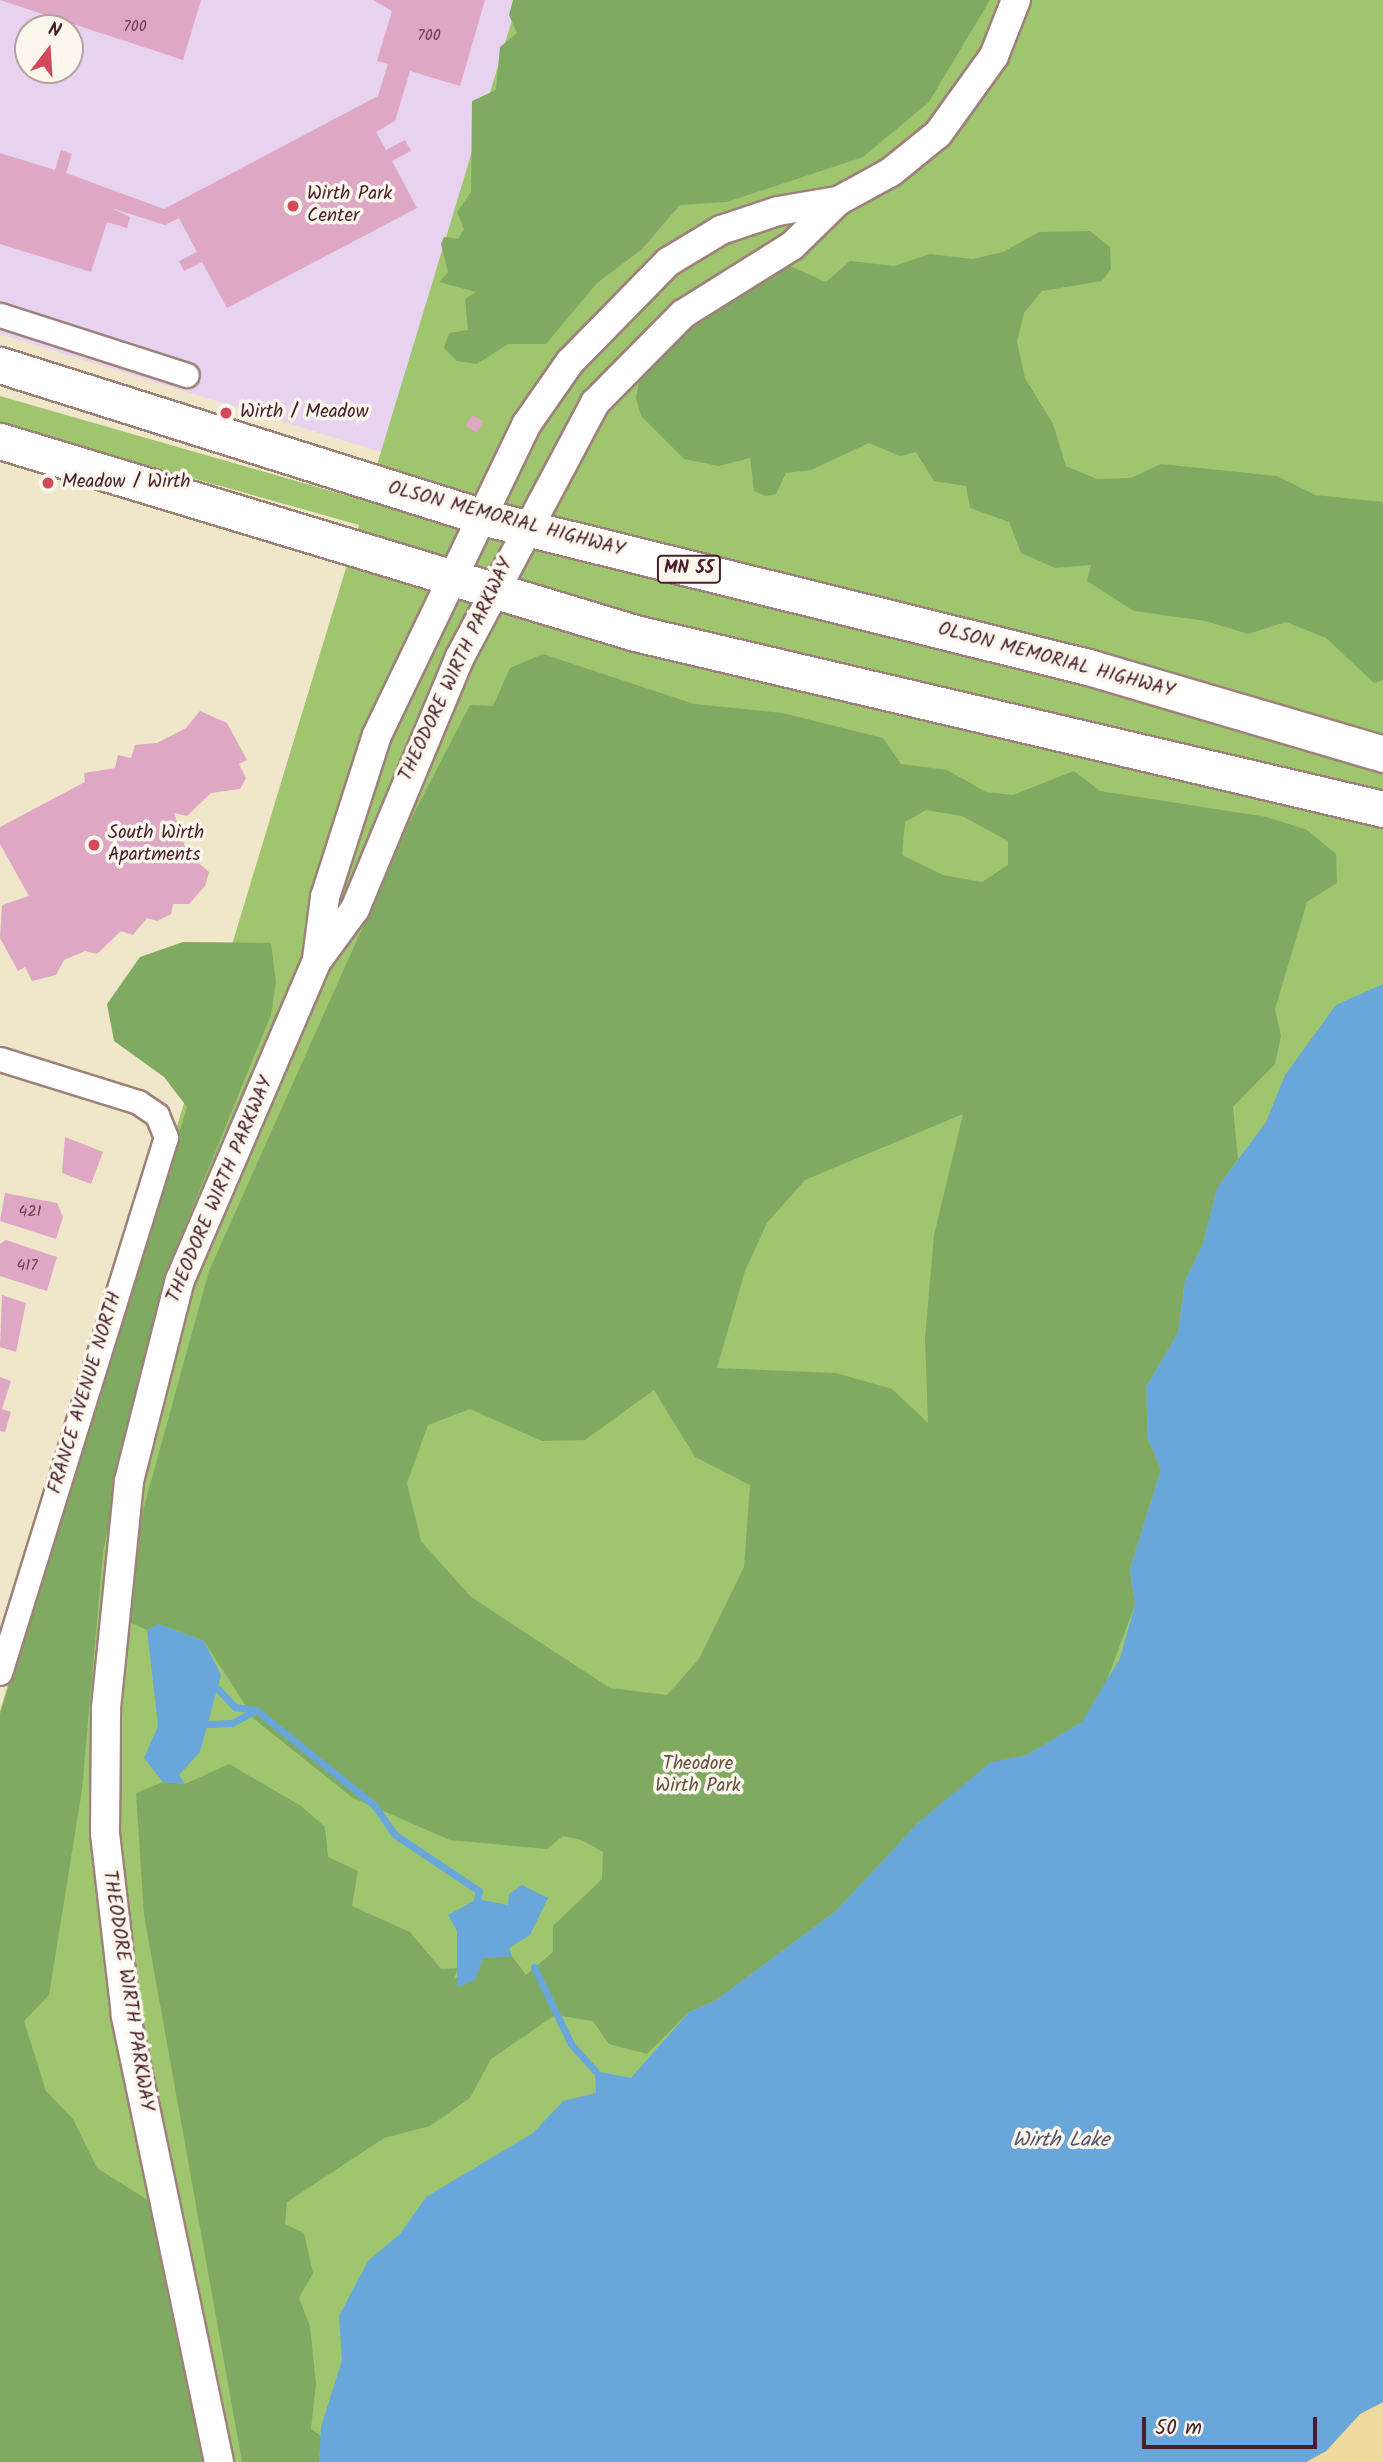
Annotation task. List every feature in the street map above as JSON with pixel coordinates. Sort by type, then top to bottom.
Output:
[{"type":"main road","name":"OLSON MEMORIAL HIGHWAY","points":[[0,365],[486,518],[1088,667],[1383,754]]},
{"type":"main road","points":[[0,441],[492,594],[789,674],[1383,809]]},
{"type":"street","name":"THEODORE WIRTH PARKWAY","points":[[219,2462],[117,1950],[105,1833],[106,1708],[129,1481],[180,1280],[317,961],[355,909],[396,800],[492,594],[525,528],[595,403],[642,351],[733,278],[792,246],[838,201],[891,172],[938,134],[994,57],[1016,0]]},
{"type":"street","name":"THEODORE WIRTH PARKWAY","points":[[317,961],[324,897],[377,735],[486,518],[526,425],[569,362],[668,261],[721,230],[778,211],[838,201]]},
{"type":"street","points":[[0,315],[187,375]]},
{"type":"street","name":"FRANCE AVENUE NORTH","points":[[0,1059],[138,1102],[157,1115],[166,1138],[0,1673]]},
{"type":"shaded area","points":[[0,0],[518,0],[381,452],[0,334]]},
{"type":"green space","points":[[513,0],[990,0],[929,102],[863,157],[727,202],[680,205],[641,250],[597,283],[546,344],[508,344],[477,364],[457,361],[444,348],[449,333],[468,330],[465,299],[476,292],[439,282],[448,272],[441,244],[444,237],[458,239],[464,229],[457,212],[471,192],[472,101],[496,90],[500,47],[517,33],[509,15]]},
{"type":"green space","name":"Theodore Wirth Park","points":[[518,0],[1383,0],[1383,2462],[0,2462],[0,1711],[359,525],[0,424],[0,396],[366,501]]},
{"type":"green space","points":[[1090,231],[1110,247],[1111,269],[1102,281],[1042,291],[1024,313],[1017,342],[1025,378],[1053,424],[1066,466],[1097,479],[1131,478],[1161,464],[1277,476],[1315,495],[1383,502],[1383,680],[1374,683],[1326,638],[1286,622],[1248,634],[1206,621],[1134,611],[1087,581],[1091,565],[1055,568],[1021,553],[1009,522],[970,508],[966,486],[934,481],[916,452],[900,456],[869,443],[811,470],[786,473],[776,494],[766,496],[754,491],[750,458],[719,466],[684,459],[641,416],[636,398],[643,359],[779,261],[826,282],[850,261],[894,266],[930,254],[973,259],[1003,252],[1039,232]]},
{"type":"green space","points":[[543,654],[694,704],[783,713],[883,738],[901,764],[947,770],[986,792],[1013,795],[1074,771],[1100,791],[1267,817],[1307,830],[1336,854],[1337,883],[1307,902],[1275,1009],[1281,1036],[1275,1064],[1233,1107],[1238,1159],[1217,1189],[1203,1244],[1185,1281],[1178,1333],[1146,1387],[1148,1439],[1161,1469],[1130,1569],[1135,1605],[1101,1696],[1082,1722],[1027,1755],[991,1763],[918,1823],[836,1911],[715,2001],[689,2012],[647,2054],[609,2044],[593,2021],[555,2015],[491,2059],[470,2098],[430,2126],[384,2138],[287,2202],[285,2224],[304,2233],[313,2273],[299,2298],[310,2326],[316,2384],[311,2429],[321,2436],[319,2462],[242,2462],[144,1915],[136,1793],[163,1782],[185,1784],[229,1764],[301,1806],[325,1827],[328,1857],[358,1871],[352,1906],[410,1932],[441,1969],[458,1968],[454,1979],[483,1958],[512,1956],[526,1975],[553,1952],[553,1926],[602,1879],[603,1852],[581,1840],[563,1836],[547,1849],[450,1840],[353,1798],[254,1719],[204,1641],[159,1624],[147,1630],[129,1622],[134,1543],[209,1271],[411,819],[470,705],[493,706],[510,668]],"holes":[[[926,810],[962,816],[1008,841],[1008,865],[982,882],[943,875],[902,855],[905,822]],[[963,1114],[934,1235],[925,1338],[928,1423],[892,1389],[836,1373],[717,1368],[745,1271],[767,1223],[805,1180]],[[654,1390],[695,1457],[750,1485],[744,1567],[699,1659],[667,1695],[610,1688],[471,1597],[421,1541],[407,1483],[428,1425],[470,1409],[542,1441],[585,1440]]]},
{"type":"green space","points":[[183,942],[271,943],[276,982],[271,1015],[170,1263],[133,1402],[103,1553],[82,1790],[49,1995],[24,2021],[46,2091],[73,2119],[97,2168],[165,2211],[219,2462],[0,2462],[0,1714],[187,1107],[164,1077],[114,1041],[107,1004],[140,957]]},
{"type":"sand","points":[[1383,2402],[1383,2462],[1306,2462],[1326,2451],[1360,2414]]},
{"type":"water","name":"Wirth Lake","points":[[1383,984],[1383,2402],[1360,2414],[1326,2451],[1306,2462],[319,2462],[321,2427],[342,2360],[339,2316],[368,2261],[400,2234],[426,2197],[533,2133],[563,2101],[596,2093],[595,2071],[631,2078],[689,2012],[715,2001],[836,1911],[918,1823],[991,1762],[1027,1755],[1082,1722],[1120,1658],[1135,1605],[1130,1569],[1161,1469],[1148,1439],[1146,1387],[1178,1333],[1185,1281],[1203,1244],[1217,1188],[1266,1122],[1285,1075],[1336,1005]]},
{"type":"water","points":[[159,1624],[204,1641],[221,1675],[200,1752],[179,1775],[185,1784],[163,1782],[144,1758],[158,1726],[147,1630]]},
{"type":"water","points":[[522,1885],[548,1898],[530,1935],[509,1948],[512,1956],[483,1958],[475,1980],[457,1987],[457,1931],[448,1915],[477,1899],[508,1905],[509,1894]]},
{"type":"building","points":[[0,0],[201,0],[183,60],[84,28],[84,14],[43,14]]},
{"type":"building","name":"Wirth Park Center","points":[[373,0],[485,0],[460,86],[410,71],[395,121],[376,132],[386,150],[405,140],[411,151],[392,161],[417,208],[227,308],[202,262],[184,271],[179,261],[197,252],[179,218],[165,225],[111,208],[130,217],[127,228],[107,222],[91,272],[0,244],[0,153],[55,170],[61,150],[72,154],[66,173],[164,209],[378,96],[388,64],[377,61],[392,11]]},
{"type":"building","points":[[472,415],[483,421],[477,433],[466,426]]},
{"type":"building","name":"South Wirth Apartments","points":[[200,711],[227,723],[247,760],[239,764],[246,778],[240,789],[211,793],[187,816],[174,813],[187,853],[209,872],[205,886],[189,904],[173,904],[171,914],[157,921],[147,918],[133,935],[121,931],[97,954],[85,951],[64,960],[56,975],[32,981],[25,967],[18,971],[0,938],[2,905],[29,896],[0,844],[0,827],[85,782],[84,773],[115,768],[118,755],[131,758],[135,745],[157,743],[186,728]]},
{"type":"building","points":[[65,1137],[103,1152],[91,1184],[62,1173]]},
{"type":"building","points":[[5,1193],[57,1203],[63,1217],[56,1239],[0,1221]]},
{"type":"building","points":[[6,1240],[57,1257],[47,1291],[0,1276],[0,1244]]},
{"type":"building","points":[[2,1295],[26,1303],[16,1352],[0,1347]]},
{"type":"building","points":[[0,1377],[11,1381],[2,1409],[11,1412],[5,1432],[0,1431]]},
{"type":"waterway","points":[[218,1689],[235,1707],[256,1710]]},
{"type":"waterway","points":[[206,1724],[232,1723],[256,1710],[374,1805],[394,1834],[479,1891],[477,1899]]},
{"type":"waterway","points":[[534,1967],[571,2044],[595,2071]]},
{"type":"place","name":"Wirth Park Center","points":[[293,206]]},
{"type":"place","name":"Wirth / Meadow","points":[[226,413]]},
{"type":"place","name":"Meadow / Wirth","points":[[48,483]]},
{"type":"place","name":"South Wirth Apartments","points":[[94,845]]}]
